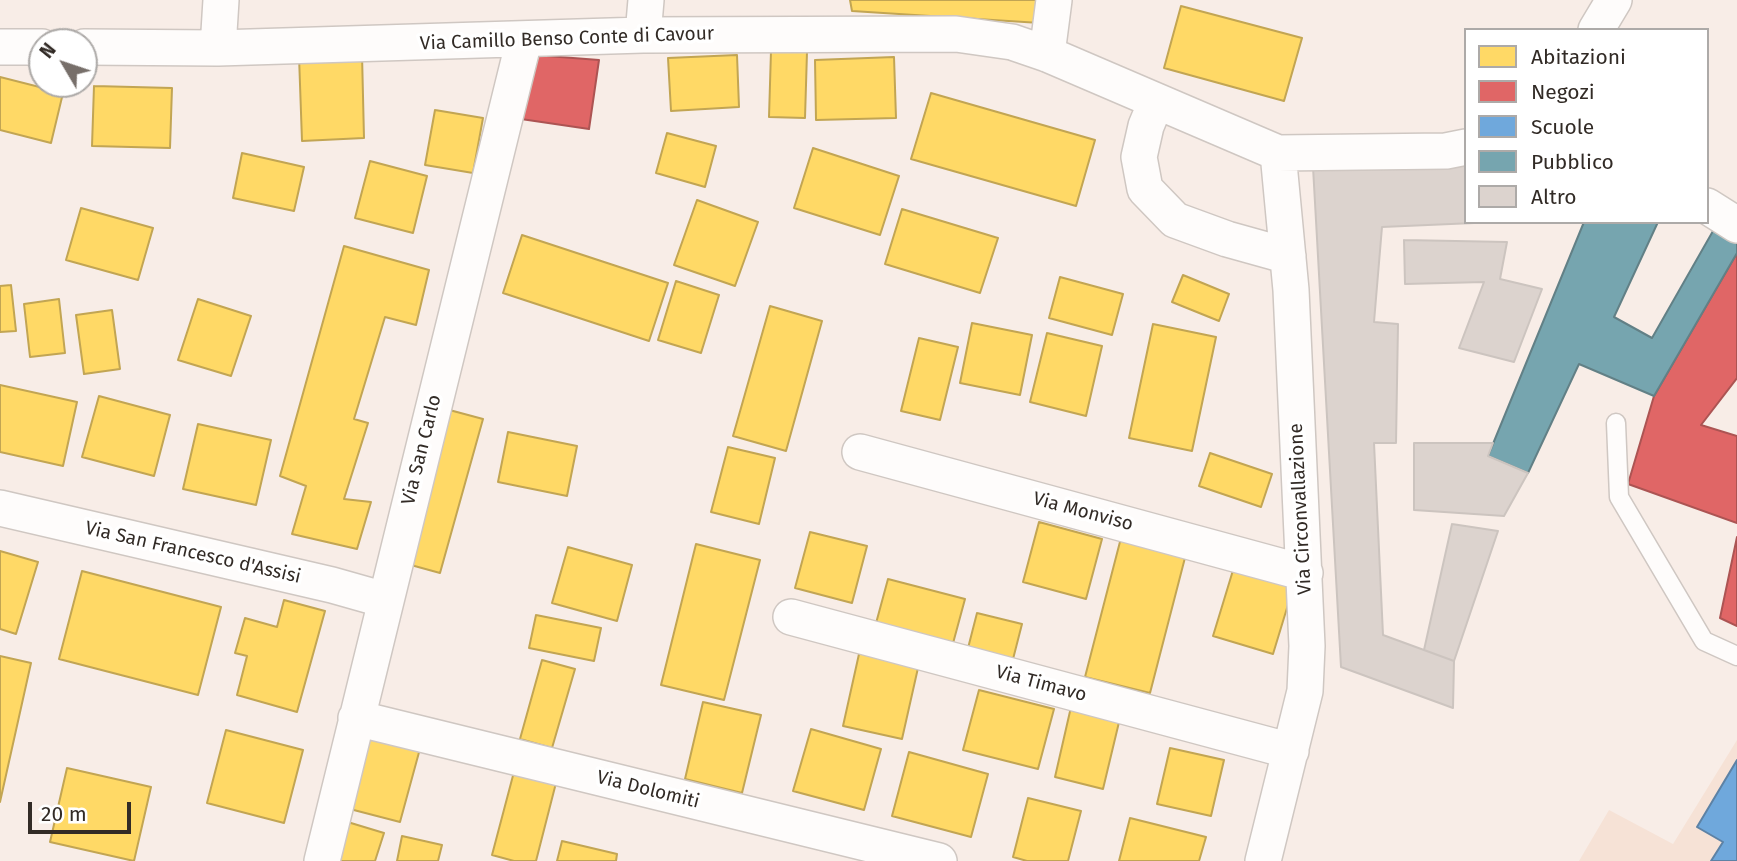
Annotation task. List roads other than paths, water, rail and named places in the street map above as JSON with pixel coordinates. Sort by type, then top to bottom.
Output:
[{"type":"street","points":[[218,48],[221,0]]},
{"type":"street","points":[[643,35],[646,0]]},
{"type":"street","points":[[1047,54],[1054,0]]},
{"type":"street","points":[[1597,28],[1614,0]]},
{"type":"street","name":"Via Camillo Benso Conte di Cavour","points":[[98,47],[218,48],[643,35],[956,34],[1012,42],[1047,54],[1278,153]]},
{"type":"street","name":"Via San Carlo","points":[[321,861],[524,40]]},
{"type":"street","points":[[0,47],[28,47]]},
{"type":"street","points":[[1156,102],[1146,125],[1139,157],[1145,189],[1175,220],[1227,239],[1288,256]]},
{"type":"street","points":[[1278,153],[1446,151],[1464,147]]},
{"type":"street","name":"Via Circonvallazione","points":[[1263,861],[1305,691],[1305,573],[1292,290],[1278,153]]},
{"type":"street","points":[[1709,207],[1737,225]]},
{"type":"street","name":"Via Monviso","points":[[860,452],[1305,573]]},
{"type":"street","name":"Via San Francesco d'Assisi","points":[[0,508],[332,585],[385,600]]},
{"type":"street","name":"Via Timavo","points":[[791,617],[1291,751]]},
{"type":"street","name":"Via Dolomiti","points":[[356,718],[939,861]]},
{"type":"lane","points":[[1616,423],[1619,497],[1704,641],[1737,656]]}]
